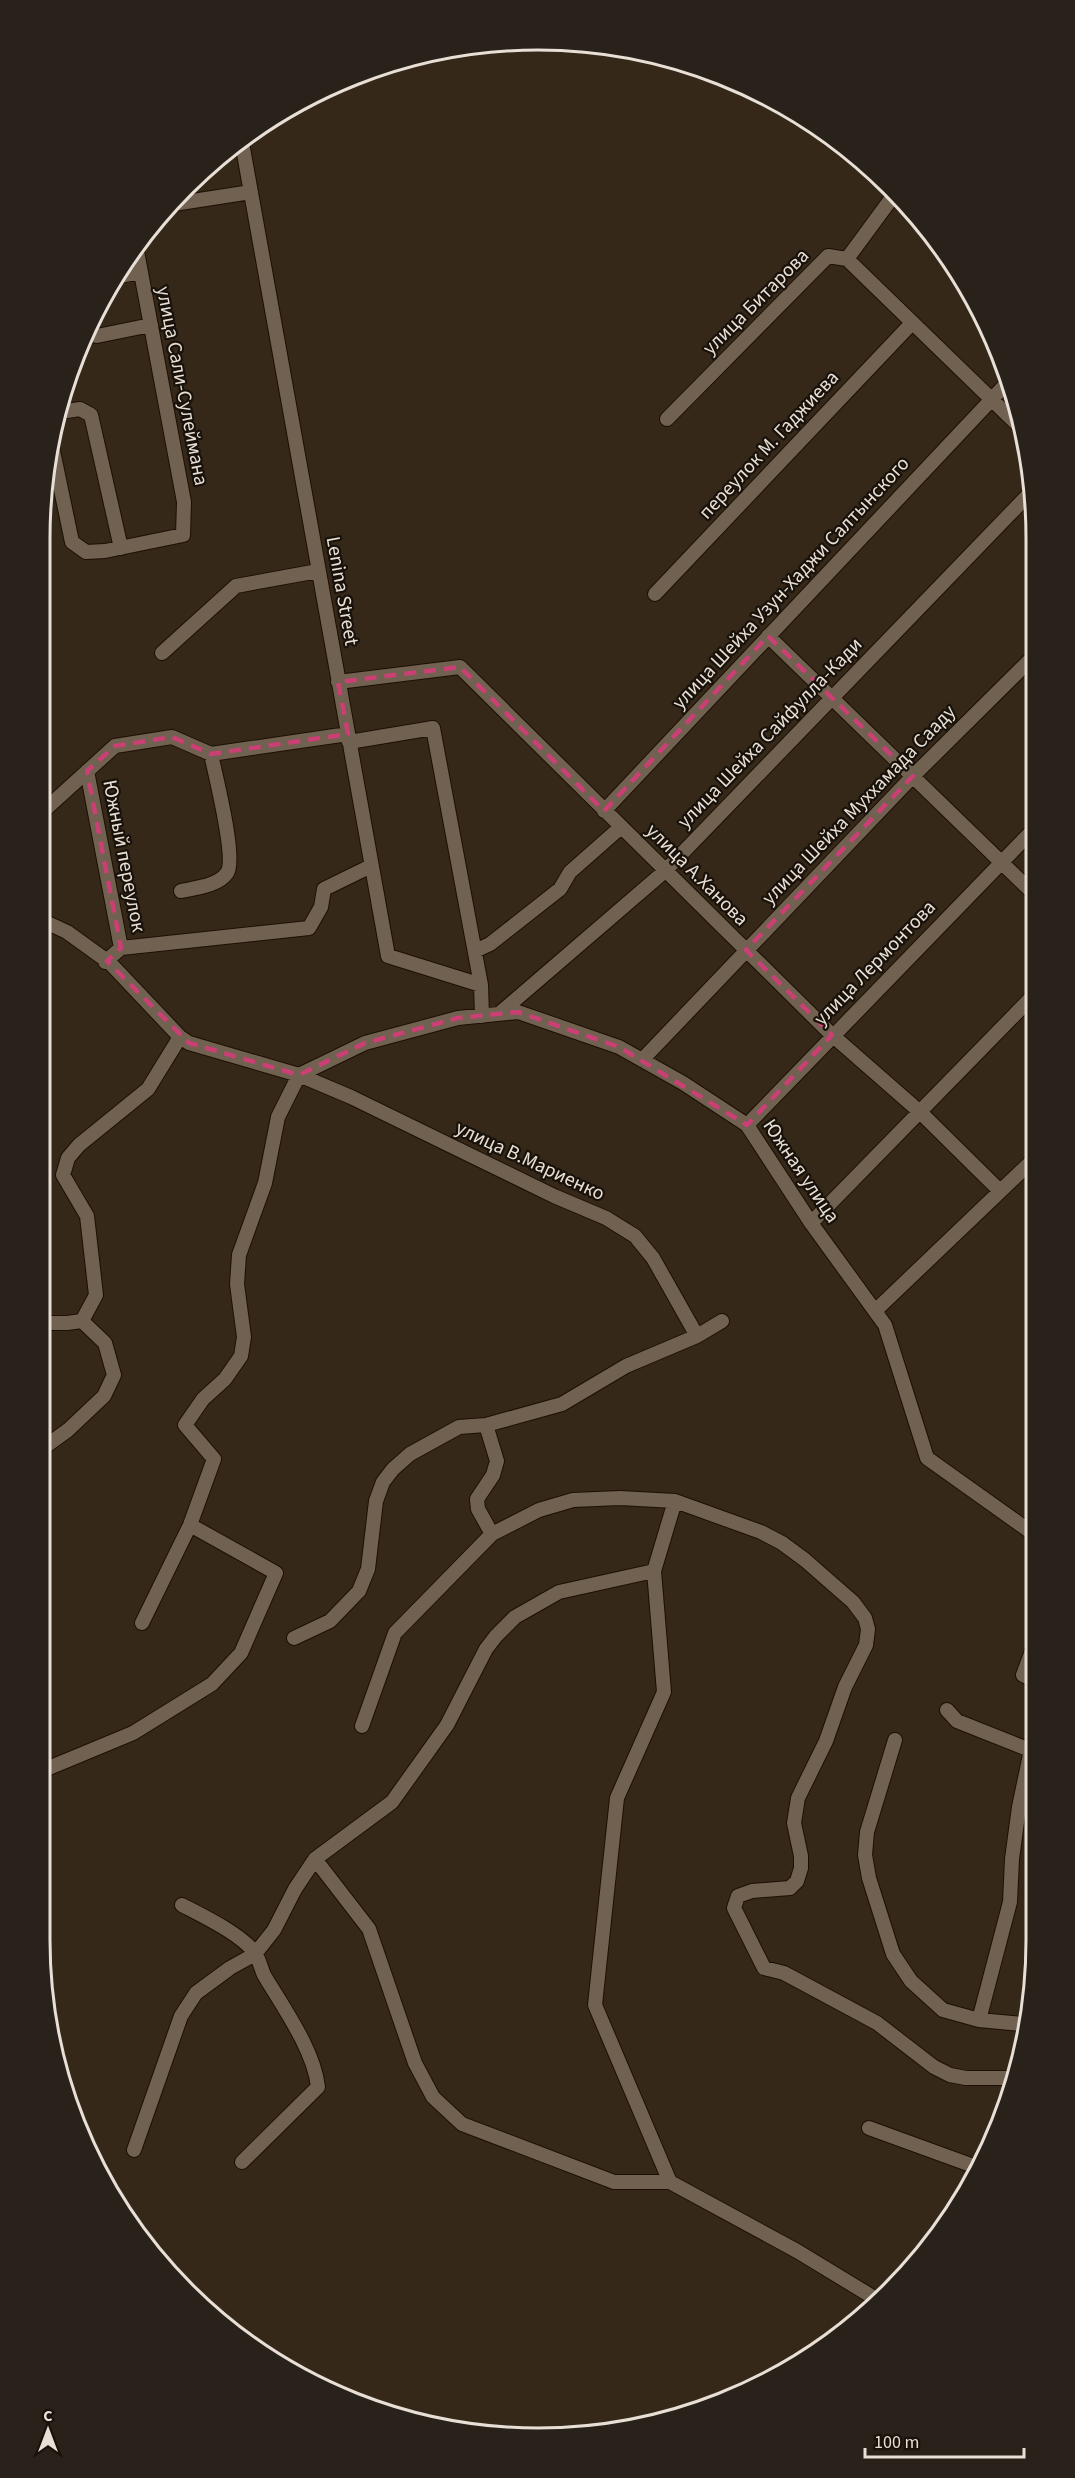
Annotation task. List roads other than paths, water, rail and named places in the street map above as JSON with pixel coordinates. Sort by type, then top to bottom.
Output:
[{"type":"street","name":"Lenina Street","points":[[243,148],[388,956],[481,985]]},
{"type":"street","points":[[183,203],[250,192]]},
{"type":"street","points":[[890,200],[846,259],[1011,419]]},
{"type":"street","name":"улица Битарова","points":[[667,419],[828,256],[846,259]]},
{"type":"street","name":"улица Сали-Сулеймана","points":[[121,548],[183,535],[184,502],[138,257]]},
{"type":"street","points":[[127,275],[141,272]]},
{"type":"street","name":"переулок М. Гаджиева","points":[[655,594],[912,323]]},
{"type":"street","points":[[94,335],[97,336],[151,326]]},
{"type":"street","name":"улица Шейха Узун-Хаджи Салтынского","points":[[604,811],[1002,388]]},
{"type":"street","points":[[56,464],[72,542],[86,552],[121,548],[92,415],[80,409],[66,411]]},
{"type":"street","name":"улица Шейха Сайфулла-Кади","points":[[498,1014],[665,871],[1023,500]]},
{"type":"street","points":[[162,653],[236,586],[318,571]]},
{"type":"street","points":[[768,636],[1026,886]]},
{"type":"street","name":"улица Шейха Муххамада Сааду","points":[[642,1060],[913,776],[1026,664]]},
{"type":"street","name":"улица А.Ханова","points":[[338,682],[460,667],[832,1035],[920,1112],[1000,1191]]},
{"type":"street","points":[[50,805],[115,746],[172,736],[211,754],[434,728],[481,985],[482,1016]]},
{"type":"street","points":[[181,891],[216,882],[230,868],[230,849],[211,754]]},
{"type":"street","name":"Южный переулок","points":[[87,771],[122,948]]},
{"type":"street","points":[[474,951],[490,944],[560,889],[570,872],[621,827]]},
{"type":"street","name":"улица Лермонтова","points":[[747,1125],[1026,837]]},
{"type":"street","points":[[106,962],[122,948],[309,928],[321,907],[324,889],[371,866]]},
{"type":"street","points":[[50,924],[67,932],[106,962],[180,1037],[148,1089],[79,1145],[68,1158],[63,1175],[87,1216],[96,1295],[82,1321]]},
{"type":"street","points":[[811,1223],[1026,1003]]},
{"type":"street","name":"Южная улица","points":[[299,1075],[365,1043],[458,1018],[518,1012],[619,1047],[747,1125],[811,1223],[885,1325],[927,1458],[1026,1529]]},
{"type":"street","name":"улица В.Мариенко","points":[[180,1037],[189,1043],[299,1075],[351,1097],[554,1196],[606,1218],[635,1236],[653,1258],[697,1336]]},
{"type":"street","points":[[142,1623],[190,1526],[214,1459],[185,1425],[203,1399],[225,1379],[241,1356],[244,1337],[237,1284],[239,1255],[266,1183],[278,1117],[299,1075]]},
{"type":"street","points":[[875,1311],[1026,1167]]},
{"type":"street","points":[[50,1323],[82,1321]]},
{"type":"street","points":[[50,1443],[68,1430],[104,1396],[114,1375],[105,1343],[82,1321]]},
{"type":"street","points":[[294,1638],[330,1621],[359,1591],[368,1569],[376,1501],[383,1482],[393,1469],[410,1454],[459,1427],[486,1425],[562,1404],[626,1366],[697,1336],[722,1321]]},
{"type":"street","points":[[486,1425],[498,1461],[493,1475],[477,1499],[478,1509],[492,1534]]},
{"type":"street","points":[[362,1726],[394,1633],[492,1534],[539,1510],[573,1500],[620,1498],[675,1501],[761,1532],[782,1543],[806,1560],[853,1602],[865,1618],[868,1629],[866,1645],[845,1687],[826,1742],[798,1798],[794,1823],[801,1856],[801,1868],[797,1881],[790,1888],[753,1891],[738,1896],[734,1908],[764,1968],[784,1973],[877,2023],[934,2067],[950,2075],[966,2078],[1006,2078]]},
{"type":"street","points":[[670,2182],[595,2005],[617,1798],[664,1692],[654,1571],[675,1501]]},
{"type":"street","points":[[50,1767],[133,1733],[212,1684],[241,1653],[276,1573],[190,1526]]},
{"type":"street","points":[[134,2150],[181,2016],[196,1994],[230,1968],[255,1954],[274,1930],[295,1888],[315,1859],[392,1802],[447,1725],[486,1649],[515,1617],[559,1592],[654,1571]]},
{"type":"street","points":[[947,1710],[957,1721],[1026,1748]]},
{"type":"street","points":[[895,1740],[867,1832],[865,1855],[869,1878],[893,1954],[911,1981],[943,2010],[979,2020],[1018,2024]]},
{"type":"street","points":[[979,2020],[1010,1902],[1019,1807],[1026,1779]]},
{"type":"street","points":[[315,1859],[369,1929],[415,2062],[433,2097],[462,2124],[614,2182],[670,2182],[797,2251],[871,2296]]},
{"type":"street","points":[[182,1905],[222,1926],[255,1954],[259,1966],[296,2029],[316,2072],[318,2087],[242,2162]]},
{"type":"street","points":[[869,2128],[970,2165]]}]
